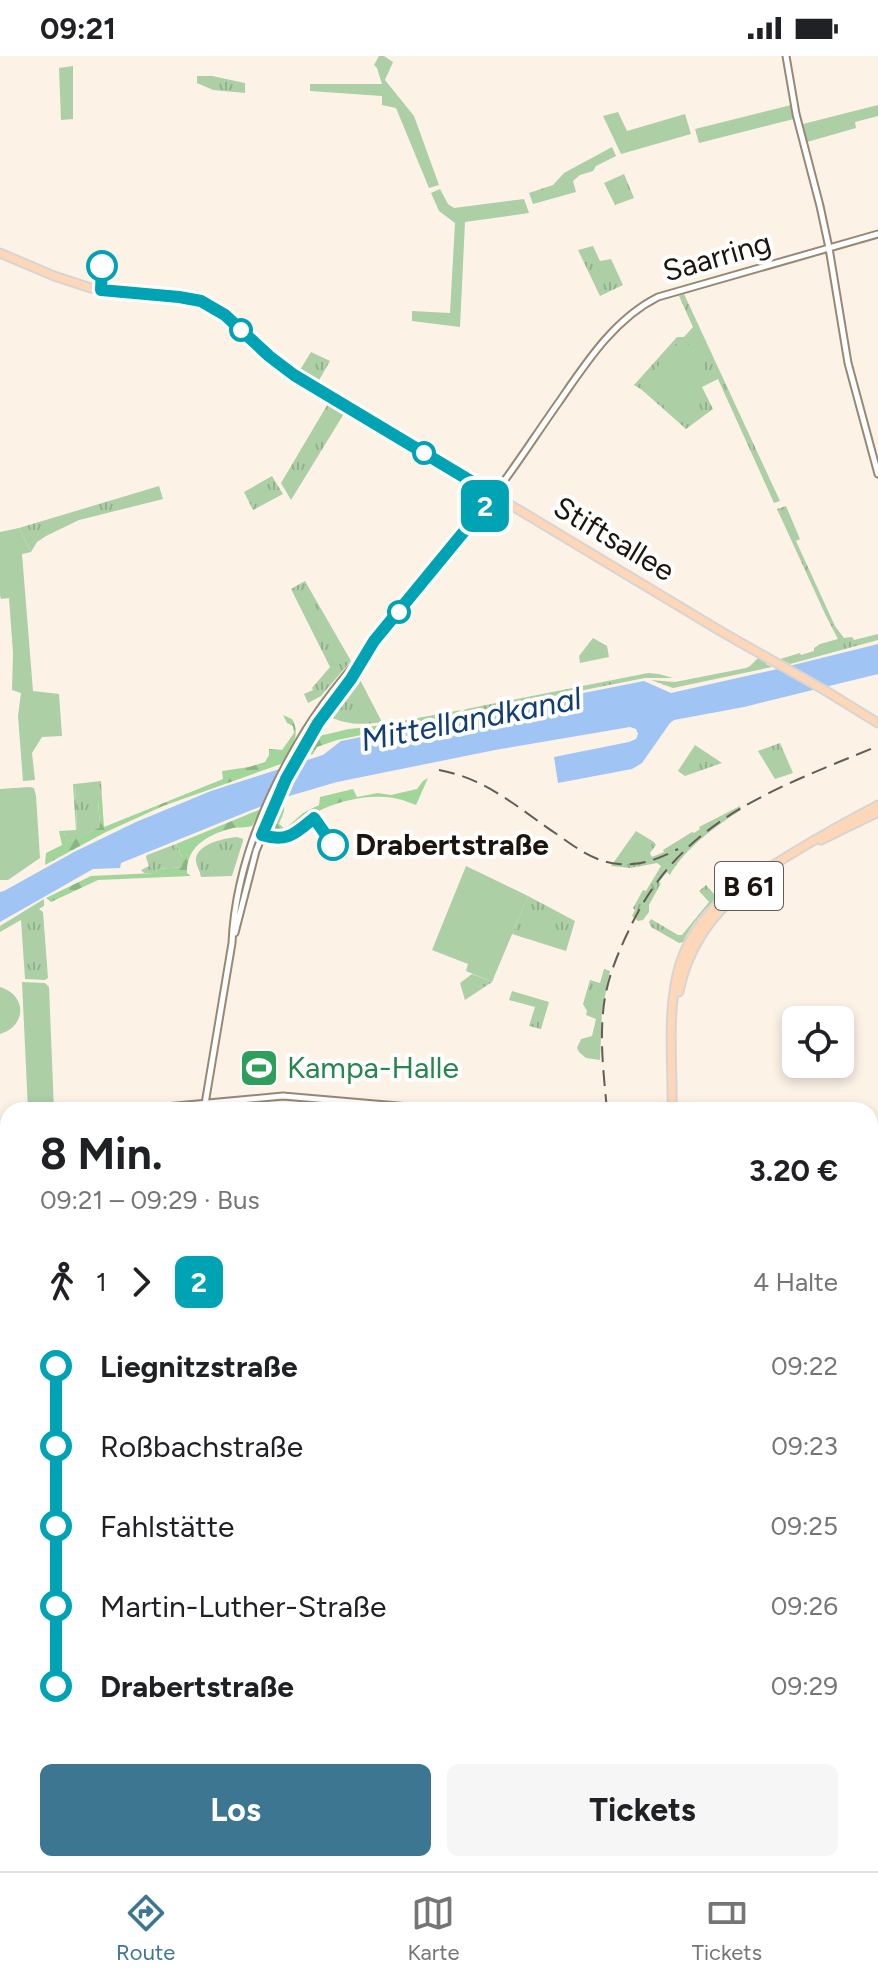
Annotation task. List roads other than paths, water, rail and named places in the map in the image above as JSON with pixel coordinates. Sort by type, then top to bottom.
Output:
[{"type":"main road","name":"Stiftsallee","points":[[0,253],[91,288],[201,301],[225,315],[294,375],[878,726]]},
{"type":"main road","name":"B 61","points":[[674,1102],[671,1055],[675,988],[682,959],[698,927],[734,891],[806,844],[878,805]]},
{"type":"main road","name":"B 61","points":[[675,1102],[679,989],[702,932],[741,891],[804,850],[878,812]]},
{"type":"street","points":[[786,56],[796,114],[829,248],[848,363],[878,474]]},
{"type":"street","name":"Saarring","points":[[316,720],[351,679],[374,641],[494,495],[589,359],[620,323],[653,300],[878,234]]},
{"type":"street","points":[[232,943],[256,851],[316,720]]},
{"type":"street","points":[[205,1102],[242,879],[265,811],[291,757],[316,720]]},
{"type":"street","points":[[240,1102],[283,1096],[352,1102]]},
{"type":"water","name":"Mittellandkanal","points":[[878,644],[878,674],[744,707],[674,720],[642,763],[632,769],[558,783],[554,757],[629,742],[636,739],[638,734],[636,729],[630,727],[337,782],[279,799],[121,863],[120,868],[93,869],[0,922],[0,892],[74,852],[211,791],[323,755],[341,741],[644,681],[671,693]]},
{"type":"railway","points":[[606,1102],[602,1037],[606,992],[624,942],[649,894],[674,862],[732,814],[801,778],[878,746]]},
{"type":"railway","points":[[439,770],[457,774],[488,788],[580,850],[602,861],[642,863],[678,849]]},
{"type":"place","name":"Drabertstraße","points":[[333,845]]},
{"type":"place","name":"Kampa-Halle","points":[[259,1068]]}]
